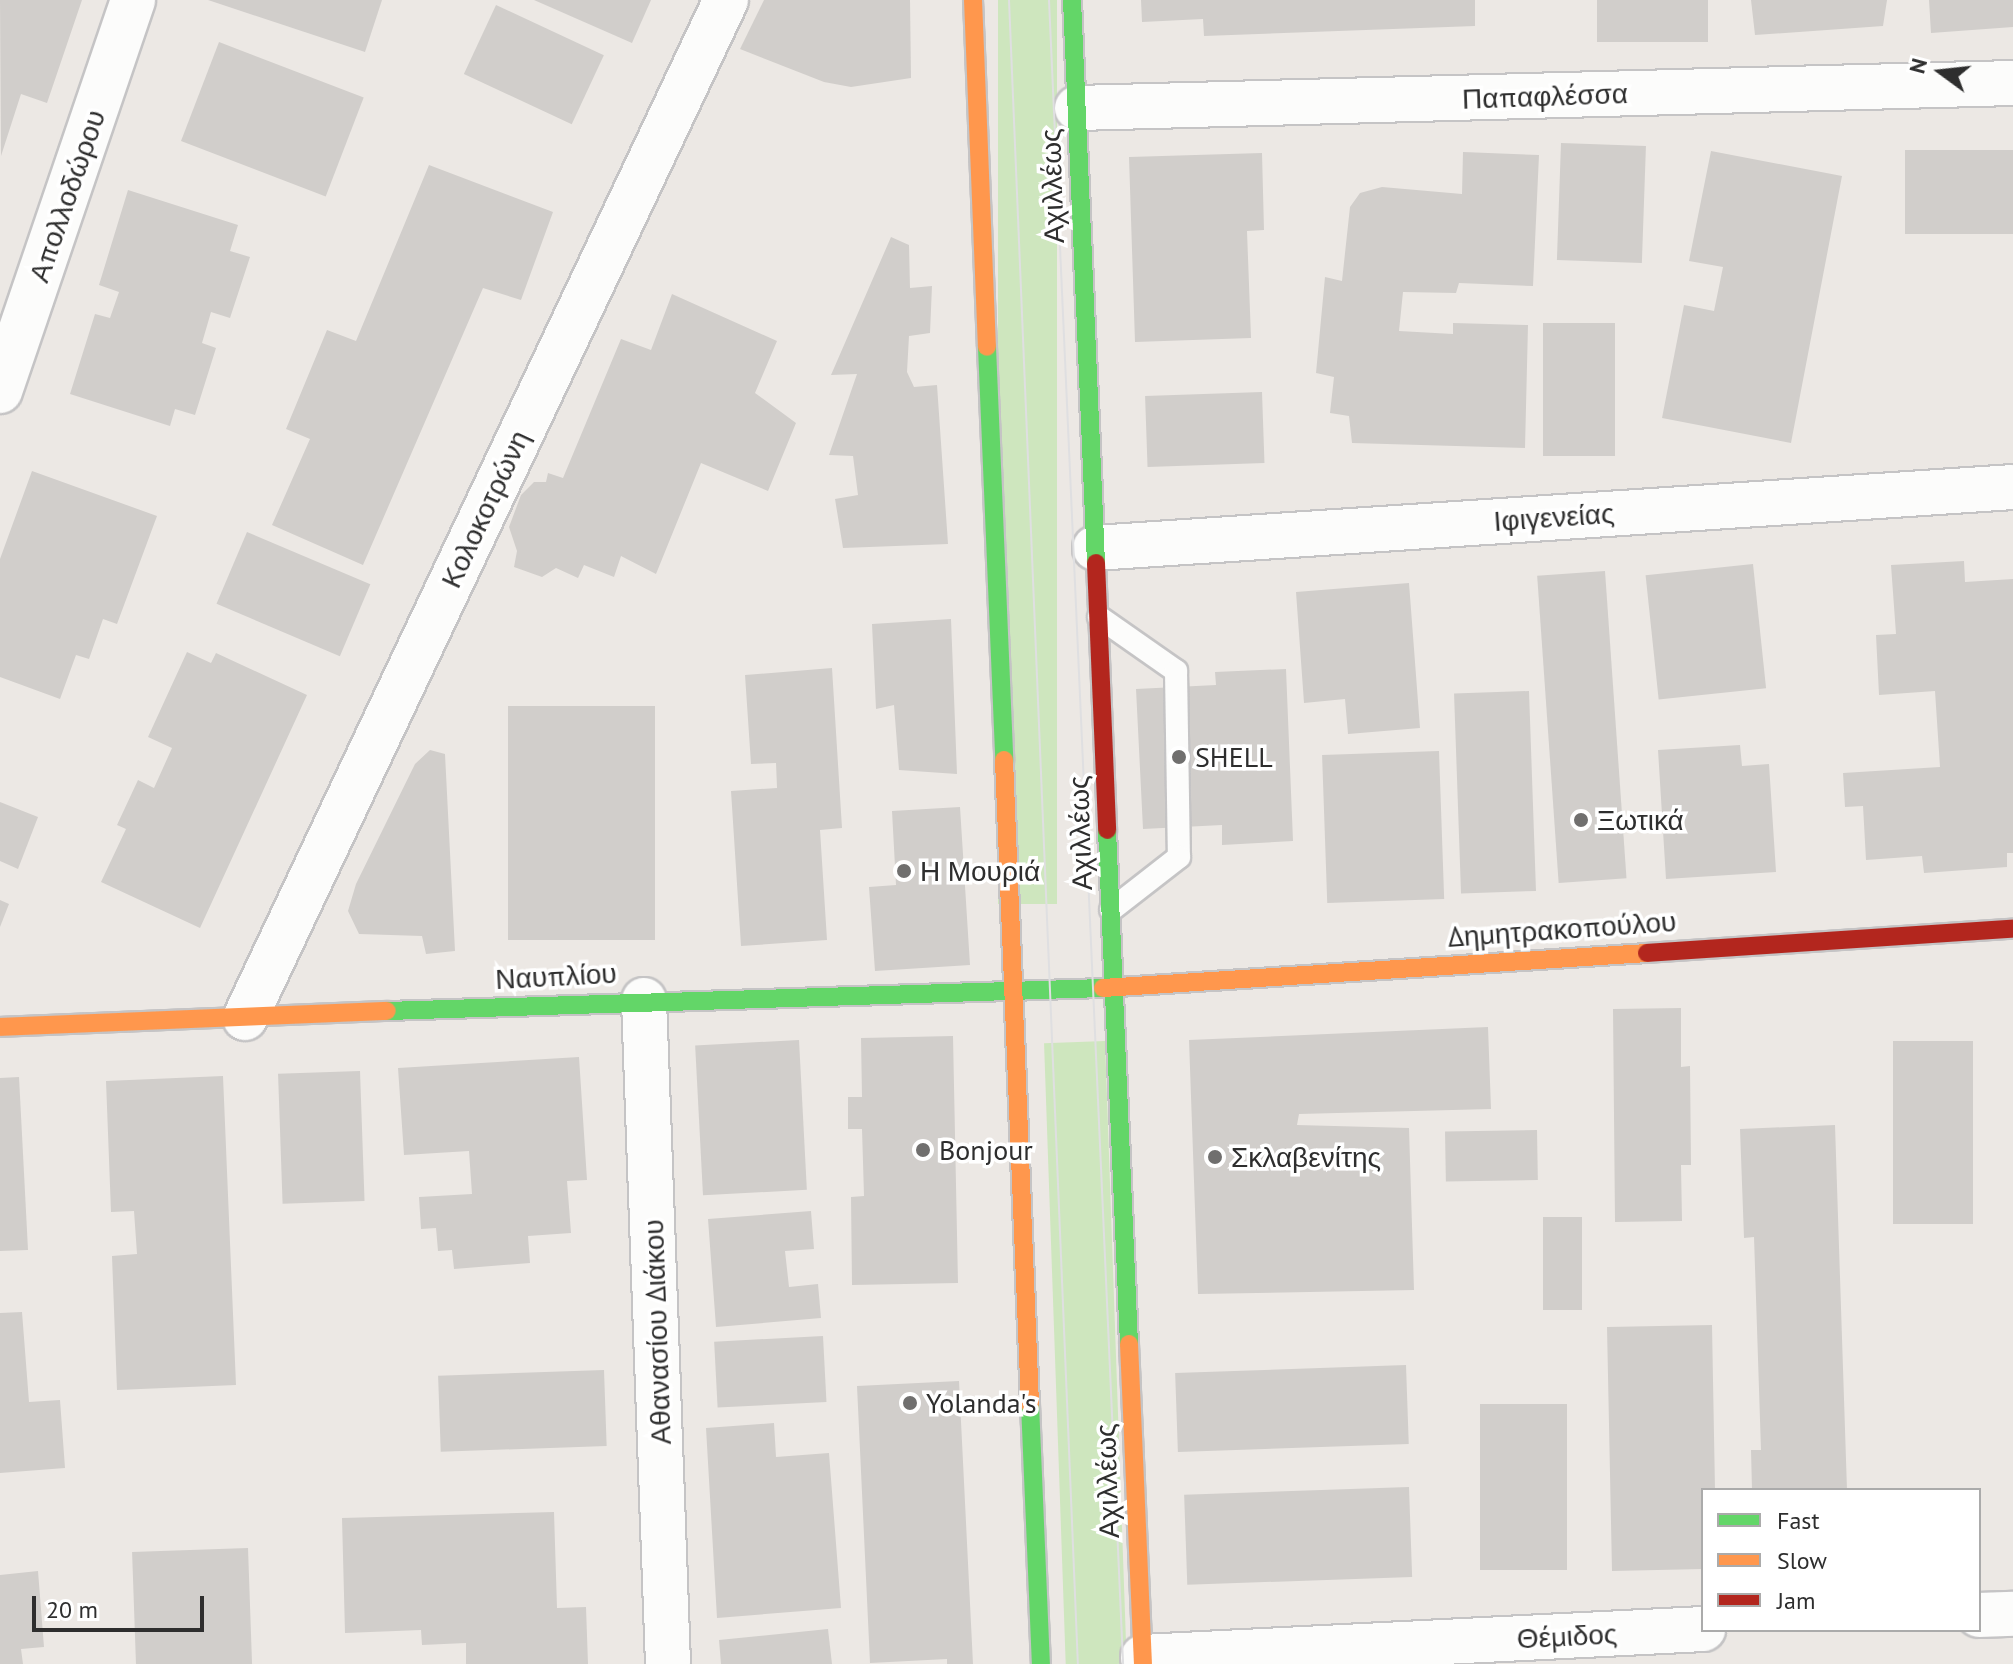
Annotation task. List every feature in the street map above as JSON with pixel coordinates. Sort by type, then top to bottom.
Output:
[{"type":"main road","points":[[973,0],[1041,1664]]},
{"type":"main road","name":"Αχιλλέως","points":[[1072,0],[1143,1661]]},
{"type":"main road","name":"Δημητρακοπούλου","points":[[1114,985],[2013,929]]},
{"type":"main road","name":"Ναυπλίου","points":[[0,1027],[644,1000],[1014,992],[1114,985]]},
{"type":"street","name":"Απολλοδώρου","points":[[0,391],[133,0]]},
{"type":"street","name":"Κολοκοτρώνη","points":[[245,1018],[726,0]]},
{"type":"street","name":"Παπαφλέσσα","points":[[1077,108],[2013,83]]},
{"type":"street","name":"Ιφιγενείας","points":[[1095,548],[2013,487]]},
{"type":"street","name":"Αθανασίου Διάκου","points":[[644,1000],[668,1664]]},
{"type":"street","points":[[1981,1615],[2013,1614]]},
{"type":"street","name":"Θέμιδος","points":[[1143,1661],[1701,1629]]},
{"type":"lane","points":[[1098,617],[1176,671],[1179,857],[1111,910]]},
{"type":"green space","points":[[998,0],[1057,0],[1057,904],[998,904]]},
{"type":"green space","points":[[1105,1041],[1127,1664],[1066,1664],[1044,1043]]},
{"type":"building","points":[[0,0],[82,0],[47,103],[21,94],[1,156]]},
{"type":"building","points":[[208,0],[382,0],[365,52]]},
{"type":"building","points":[[534,0],[651,0],[632,43]]},
{"type":"building","points":[[764,0],[910,0],[911,78],[851,87],[824,82],[740,49]]},
{"type":"building","points":[[1141,0],[1475,0],[1475,26],[1204,36],[1203,19],[1142,22]]},
{"type":"building","points":[[1597,0],[1708,0],[1708,42],[1597,42]]},
{"type":"building","points":[[1751,0],[1887,0],[1883,26],[1755,35]]},
{"type":"building","points":[[1929,0],[2013,0],[2013,27],[1931,33]]},
{"type":"building","points":[[496,5],[604,55],[572,124],[464,74]]},
{"type":"building","points":[[219,42],[364,98],[326,197],[181,141]]},
{"type":"building","points":[[1561,143],[1646,146],[1642,263],[1557,260]]},
{"type":"building","points":[[1905,150],[2013,150],[2013,234],[1905,234]]},
{"type":"building","points":[[1711,151],[1842,176],[1791,443],[1662,418],[1684,305],[1714,311],[1723,267],[1689,261]]},
{"type":"building","points":[[1463,152],[1539,155],[1533,286],[1459,283],[1456,293],[1403,292],[1399,331],[1453,334],[1453,323],[1528,325],[1525,448],[1352,443],[1349,416],[1330,413],[1334,377],[1316,373],[1325,277],[1342,281],[1350,207],[1360,193],[1382,187],[1462,194]]},
{"type":"building","points":[[1262,153],[1264,230],[1247,231],[1251,338],[1135,342],[1129,157]]},
{"type":"building","points":[[429,165],[553,212],[521,300],[483,288],[363,565],[272,525],[310,439],[286,429],[327,330],[356,341]]},
{"type":"building","points":[[128,190],[238,225],[230,251],[250,257],[230,318],[211,312],[202,343],[216,348],[195,415],[175,409],[170,426],[70,394],[95,314],[110,318],[119,292],[99,285]]},
{"type":"building","points":[[891,237],[909,245],[910,288],[932,286],[930,333],[909,336],[907,372],[914,387],[937,385],[948,544],[843,548],[835,499],[858,495],[853,456],[829,455],[857,374],[831,375]]},
{"type":"building","points":[[672,294],[777,341],[755,393],[796,423],[768,491],[701,463],[656,574],[621,556],[614,577],[584,565],[578,578],[556,568],[542,577],[514,567],[517,551],[509,527],[521,495],[534,482],[546,482],[548,473],[563,478],[621,339],[651,350]]},
{"type":"building","points":[[1543,323],[1615,323],[1615,456],[1543,456]]},
{"type":"building","points":[[1262,392],[1264,463],[1148,467],[1145,396]]},
{"type":"building","points":[[32,471],[157,516],[117,624],[103,619],[89,659],[76,655],[60,699],[0,677],[0,559]]},
{"type":"building","points":[[247,532],[370,584],[340,656],[217,604]]},
{"type":"building","points":[[1964,561],[1965,582],[2013,579],[2013,853],[2007,853],[2007,867],[1924,873],[1922,856],[1866,860],[1863,806],[1845,807],[1843,773],[1940,767],[1935,691],[1879,695],[1876,635],[1896,634],[1891,565]]},
{"type":"building","points":[[1753,564],[1766,688],[1659,700],[1646,575]]},
{"type":"building","points":[[1605,571],[1626,878],[1559,883],[1537,576]]},
{"type":"building","points":[[1409,583],[1420,728],[1348,734],[1345,699],[1304,703],[1296,592]]},
{"type":"building","points":[[951,619],[957,774],[899,770],[894,705],[876,709],[872,624]]},
{"type":"building","points":[[187,652],[211,663],[216,653],[307,695],[200,928],[101,882],[126,829],[117,825],[138,780],[154,788],[172,748],[148,737]]},
{"type":"building","points":[[832,668],[842,828],[820,830],[827,940],[741,946],[731,791],[777,788],[776,763],[751,764],[745,675]]},
{"type":"building","points":[[1286,669],[1293,841],[1222,845],[1222,825],[1143,829],[1136,689],[1216,685],[1215,672]]},
{"type":"building","points":[[1529,691],[1536,891],[1461,893],[1454,694]]},
{"type":"building","points":[[508,706],[655,706],[655,940],[508,940]]},
{"type":"building","points":[[1740,745],[1742,766],[1769,764],[1776,872],[1666,879],[1658,750]]},
{"type":"building","points":[[430,750],[445,754],[455,951],[426,954],[422,936],[359,934],[348,911],[356,884],[415,764]]},
{"type":"building","points":[[1439,751],[1444,899],[1327,903],[1322,755]]},
{"type":"building","points":[[0,802],[38,817],[18,869],[0,861]]},
{"type":"building","points":[[960,807],[970,965],[875,971],[869,887],[896,885],[892,811]]},
{"type":"building","points":[[0,900],[9,904],[0,927]]},
{"type":"building","points":[[1681,1008],[1681,1067],[1690,1066],[1691,1165],[1681,1165],[1682,1221],[1615,1222],[1613,1009]]},
{"type":"building","points":[[1488,1027],[1491,1109],[1299,1114],[1297,1125],[1409,1128],[1414,1290],[1198,1294],[1189,1040]]},
{"type":"building","points":[[953,1036],[958,1283],[852,1285],[851,1197],[864,1196],[862,1129],[848,1129],[848,1097],[862,1097],[861,1038]]},
{"type":"building","points":[[799,1040],[807,1190],[703,1195],[695,1045]]},
{"type":"building","points":[[1893,1041],[1973,1041],[1973,1224],[1893,1224]]},
{"type":"building","points":[[579,1057],[587,1180],[567,1181],[571,1233],[528,1236],[530,1263],[454,1269],[452,1250],[438,1251],[436,1228],[421,1229],[419,1197],[472,1194],[469,1151],[404,1155],[398,1068]]},
{"type":"building","points":[[360,1071],[365,1201],[283,1204],[278,1074]]},
{"type":"building","points":[[223,1076],[236,1385],[117,1390],[112,1256],[137,1254],[134,1211],[111,1212],[106,1081]]},
{"type":"building","points":[[19,1077],[28,1250],[0,1251],[0,1078]]},
{"type":"building","points":[[1835,1125],[1847,1488],[1752,1488],[1751,1450],[1761,1450],[1754,1237],[1744,1238],[1740,1129]]},
{"type":"building","points":[[1537,1130],[1538,1180],[1446,1182],[1445,1132]]},
{"type":"building","points":[[811,1211],[814,1249],[785,1251],[789,1287],[818,1284],[821,1318],[716,1327],[708,1219]]},
{"type":"building","points":[[1543,1217],[1582,1217],[1582,1310],[1543,1310]]},
{"type":"building","points":[[22,1312],[29,1402],[60,1400],[65,1468],[0,1473],[0,1313]]},
{"type":"building","points":[[1712,1325],[1715,1488],[1701,1488],[1701,1569],[1612,1571],[1607,1327]]},
{"type":"building","points":[[823,1336],[826,1402],[718,1408],[714,1342]]},
{"type":"building","points":[[1406,1365],[1409,1444],[1178,1452],[1175,1373]]},
{"type":"building","points":[[604,1370],[607,1446],[441,1452],[438,1376]]},
{"type":"building","points":[[959,1381],[973,1664],[947,1664],[947,1659],[870,1663],[857,1386]]},
{"type":"building","points":[[1480,1404],[1567,1404],[1567,1570],[1480,1570]]},
{"type":"building","points":[[774,1423],[776,1457],[829,1453],[841,1608],[717,1618],[706,1428]]},
{"type":"building","points":[[1409,1487],[1412,1577],[1187,1585],[1184,1495]]},
{"type":"building","points":[[554,1512],[557,1608],[586,1607],[588,1664],[466,1664],[466,1643],[422,1645],[421,1630],[345,1633],[342,1518]]},
{"type":"building","points":[[248,1548],[252,1664],[136,1664],[132,1552]]},
{"type":"building","points":[[38,1571],[44,1647],[21,1649],[23,1664],[0,1664],[0,1575]]},
{"type":"building","points":[[828,1629],[832,1664],[721,1664],[719,1640]]},
{"type":"tram line","points":[[1009,0],[1078,1664]]},
{"type":"tram line","points":[[1049,0],[1123,1664]]},
{"type":"traffic: fast","points":[[1072,0],[1096,563]]},
{"type":"traffic: fast","points":[[987,347],[1004,760]]},
{"type":"traffic: fast","points":[[1107,830],[1129,1344]]},
{"type":"traffic: fast","points":[[387,1011],[1103,988]]},
{"type":"traffic: fast","points":[[1030,1404],[1041,1664]]},
{"type":"traffic: slow","points":[[973,0],[987,347]]},
{"type":"traffic: slow","points":[[1004,760],[1030,1404]]},
{"type":"traffic: slow","points":[[1103,988],[1647,953]]},
{"type":"traffic: slow","points":[[0,1027],[387,1011]]},
{"type":"traffic: slow","points":[[1129,1344],[1143,1664]]},
{"type":"traffic: jam","points":[[1096,563],[1107,830]]},
{"type":"traffic: jam","points":[[1647,953],[2013,929]]},
{"type":"place","name":"SHELL","points":[[1179,757]]},
{"type":"place","name":"Ξωτικά","points":[[1581,820]]},
{"type":"place","name":"Η Μουριά","points":[[904,871]]},
{"type":"place","name":"Bonjour","points":[[923,1150]]},
{"type":"place","name":"Σκλαβενίτης","points":[[1215,1157]]},
{"type":"place","name":"Yolanda's","points":[[910,1403]]}]
